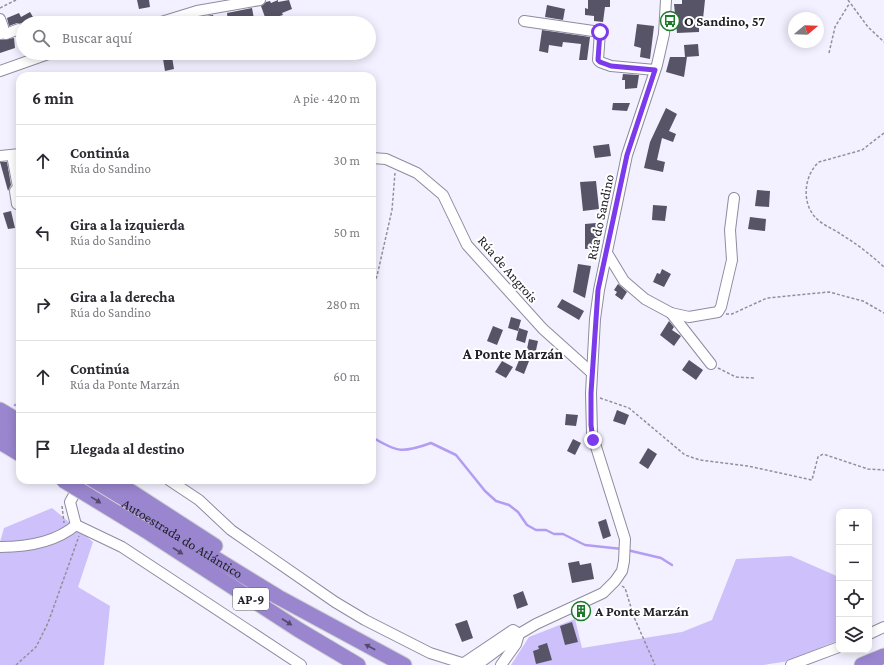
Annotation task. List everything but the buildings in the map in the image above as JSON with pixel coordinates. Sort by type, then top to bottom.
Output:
[{"type":"highway","points":[[0,410],[16,420]]},
{"type":"highway","points":[[0,426],[16,436]]},
{"type":"highway","points":[[0,442],[16,452]]},
{"type":"highway","name":"Autoestrada do Atlántico","points":[[72,484],[152,519],[300,630],[358,665]]},
{"type":"highway","name":"Autoestrada do Atlántico","points":[[94,484],[314,618],[404,665]]},
{"type":"highway","points":[[117,484],[152,519]]},
{"type":"highway","points":[[862,665],[884,656]]},
{"type":"street","points":[[181,16],[197,11],[260,0]]},
{"type":"street","name":"Rúa do Sandino","points":[[615,582],[622,571],[624,562],[624,539],[593,440],[591,425],[592,373],[598,290],[627,155],[655,70],[664,34],[666,0]]},
{"type":"street","points":[[0,19],[3,27],[1,34],[6,34],[16,30]]},
{"type":"street","points":[[524,21],[600,32],[598,60],[600,62],[611,66],[655,70]]},
{"type":"street","points":[[0,71],[31,60]]},
{"type":"street","points":[[0,156],[16,155]]},
{"type":"street","name":"Rúa de Angrois","points":[[376,158],[386,159],[417,172],[443,195],[468,245],[543,329],[592,373]]},
{"type":"street","points":[[607,253],[624,281],[645,299],[671,313],[689,318],[718,312],[721,307],[732,260],[730,230],[734,198]]},
{"type":"street","points":[[671,313],[711,364]]},
{"type":"street","points":[[79,527],[70,502],[80,484]]},
{"type":"street","points":[[175,484],[199,500],[231,530],[335,602],[393,636],[430,653],[466,664],[513,630],[519,634]]},
{"type":"street","points":[[0,547],[21,547],[65,534],[79,527],[100,535],[122,547],[301,665]]},
{"type":"street","points":[[478,665],[519,634],[536,624],[598,596],[615,582]]},
{"type":"street","points":[[872,633],[884,627]]},
{"type":"street","points":[[501,665],[516,644],[519,634]]},
{"type":"street","points":[[791,665],[836,648]]},
{"type":"path","points":[[0,8],[16,0]]},
{"type":"path","points":[[848,0],[868,27],[884,42]]},
{"type":"path","points":[[829,53],[834,26],[850,4]]},
{"type":"path","points":[[884,133],[862,150],[819,162],[814,166],[805,190],[808,204],[816,218],[870,254],[884,267]]},
{"type":"path","points":[[376,278],[392,210],[393,179],[397,164]]},
{"type":"path","points":[[718,312],[732,314],[767,298],[829,292],[863,301],[884,313]]},
{"type":"path","points":[[711,364],[736,376],[755,378]]},
{"type":"path","points":[[591,393],[607,401],[629,408],[684,455],[700,460],[748,466],[812,480],[818,457],[823,454],[868,469],[884,470]]},
{"type":"path","points":[[16,665],[36,647],[48,623],[79,527]]},
{"type":"path","points":[[615,582],[626,588],[634,617],[655,665]]},
{"type":"shaded area","points":[[52,508],[93,542],[78,587],[110,606],[104,665],[0,665],[0,542],[4,528]]},
{"type":"shaded area","points":[[791,556],[836,576],[836,641],[789,661],[763,665],[511,665],[529,637],[575,619],[582,648],[682,632],[712,620],[736,559]]},
{"type":"waterway","points":[[376,439],[388,446],[401,450],[414,449],[431,443],[456,455],[485,491],[496,501],[509,505],[518,512],[527,525],[536,530],[546,530],[554,534],[563,534],[585,545],[622,549]]},
{"type":"waterway","points":[[627,550],[661,558],[672,565]]},
{"type":"place","name":"O Sandino, 57","points":[[670,21]]},
{"type":"place","name":"A Ponte Marzán","points":[[581,611]]},
{"type":"district","name":"A Ponte Marzán","points":[[513,354]]},
{"type":"route","points":[[593,440],[591,425],[591,393],[598,290],[627,155],[655,70],[611,66],[600,62],[598,60],[600,32]]}]
